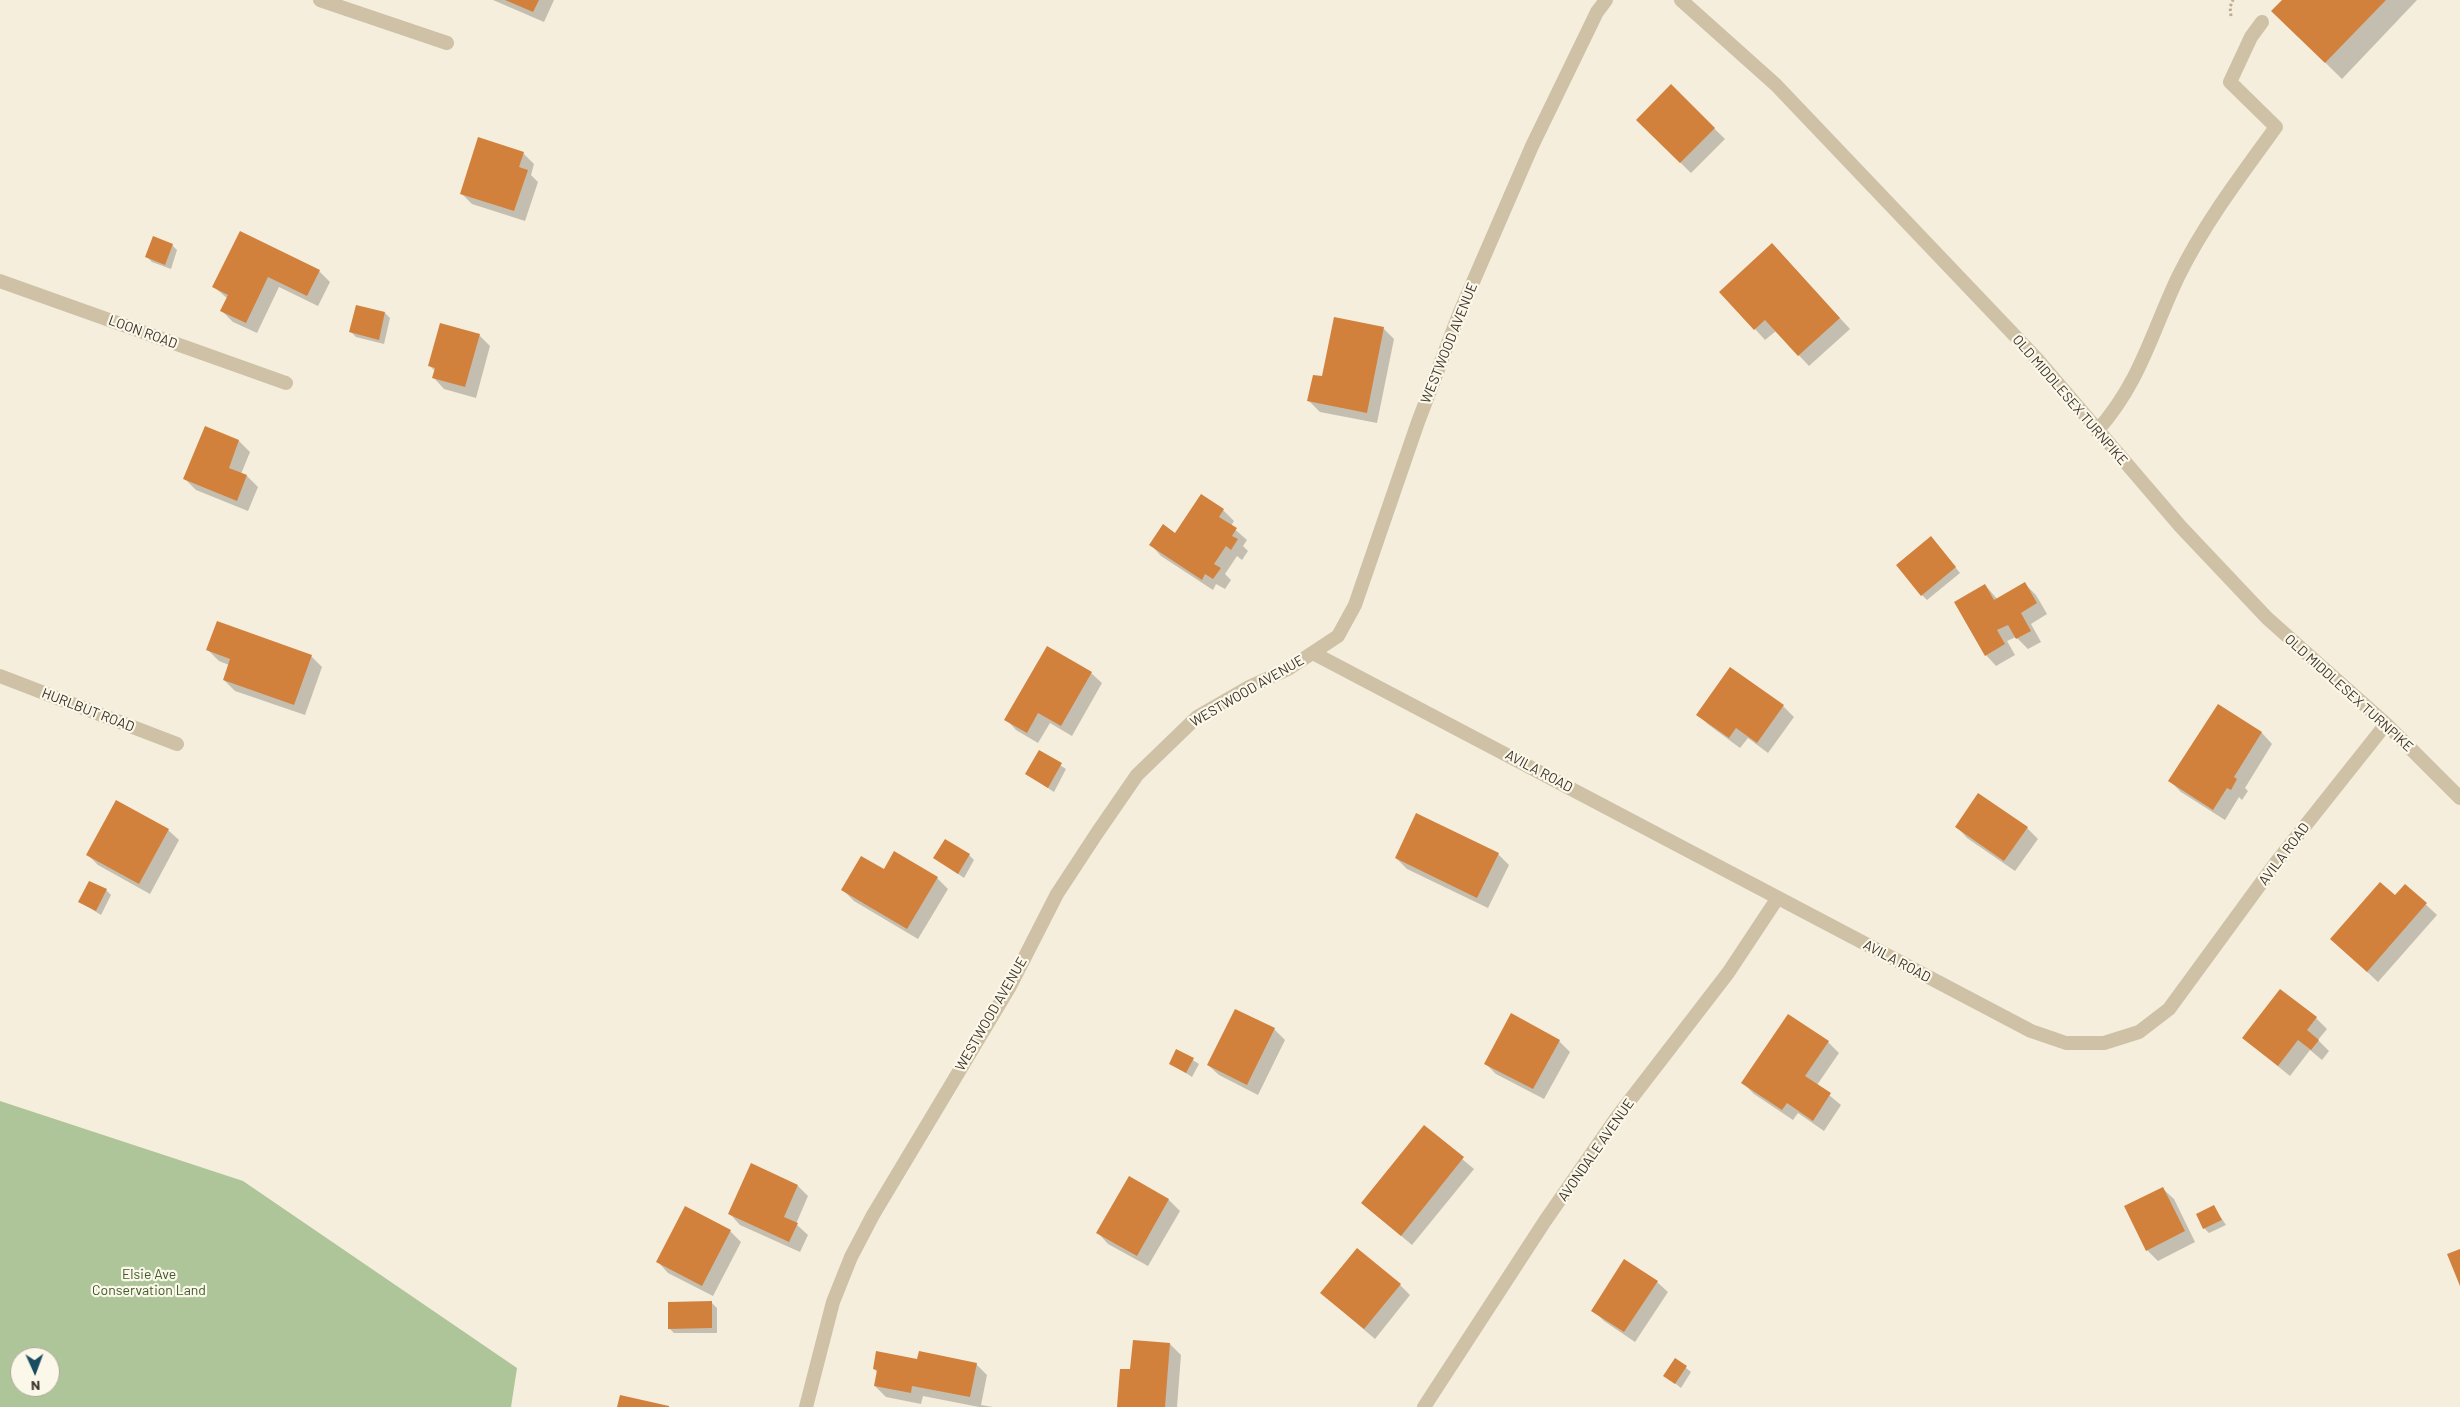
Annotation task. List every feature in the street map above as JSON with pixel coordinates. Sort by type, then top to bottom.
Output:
[{"type":"street","points":[[320,0],[447,43]]},
{"type":"street","name":"WESTWOOD AVENUE","points":[[806,1407],[833,1302],[851,1257],[872,1215],[1009,988],[1057,894],[1097,833],[1137,776],[1197,717],[1313,653],[1338,636],[1355,605],[1418,422],[1460,312],[1536,138],[1597,12],[1606,0]]},
{"type":"street","name":"OLD MIDDLESEX TURNPIKE","points":[[1681,0],[1783,92],[2037,359],[2180,526],[2266,618],[2386,724],[2460,798]]},
{"type":"street","points":[[2097,431],[2124,398],[2145,358],[2179,277],[2193,252],[2229,192],[2276,127],[2230,82],[2252,37],[2262,22]]},
{"type":"street","name":"LOON ROAD","points":[[0,281],[286,383]]},
{"type":"street","name":"AVILA ROAD","points":[[1313,653],[1676,842],[1777,899],[2048,1038],[2085,1044],[2122,1039],[2139,1032],[2170,1009],[2278,860],[2386,724]]},
{"type":"street","name":"HURLBUT ROAD","points":[[0,676],[177,744]]},
{"type":"street","name":"AVONDALE AVENUE","points":[[1424,1407],[1545,1222],[1617,1117],[1728,973],[1777,899]]},
{"type":"green space","name":"Elsie Ave Conservation Land","points":[[0,1101],[243,1181],[517,1368],[511,1407],[0,1407]]},
{"type":"building","points":[[505,0],[539,0],[533,12]]},
{"type":"building","points":[[2282,0],[2386,0],[2325,63],[2271,11]]},
{"type":"building","points":[[1671,84],[1715,128],[1680,163],[1636,120]]},
{"type":"building","points":[[478,137],[524,152],[519,167],[528,170],[514,211],[460,194]]},
{"type":"building","points":[[240,231],[320,270],[307,296],[268,277],[246,323],[220,311],[228,295],[212,287]]},
{"type":"building","points":[[153,236],[173,244],[165,265],[145,257]]},
{"type":"building","points":[[1772,243],[1840,318],[1798,356],[1765,320],[1754,330],[1719,292]]},
{"type":"building","points":[[356,305],[385,312],[379,340],[349,332]]},
{"type":"building","points":[[1334,317],[1384,327],[1367,413],[1307,401],[1313,375],[1322,376]]},
{"type":"building","points":[[440,323],[480,334],[465,387],[432,378],[435,368],[428,366]]},
{"type":"building","points":[[205,426],[239,440],[229,468],[247,475],[237,501],[183,479]]},
{"type":"building","points":[[1201,494],[1224,509],[1219,517],[1237,528],[1232,536],[1238,539],[1231,550],[1226,546],[1214,564],[1221,568],[1213,579],[1205,574],[1202,580],[1149,545],[1163,524],[1175,533]]},
{"type":"building","points":[[1931,536],[1956,567],[1921,596],[1896,565]]},
{"type":"building","points":[[2025,582],[2037,603],[2021,613],[2031,631],[2016,639],[2008,625],[1997,630],[2005,644],[1985,656],[1954,602],[1985,584],[1994,600]]},
{"type":"building","points":[[217,621],[312,655],[294,705],[223,680],[230,659],[206,650]]},
{"type":"building","points":[[1047,646],[1092,672],[1061,726],[1038,713],[1027,733],[1004,720]]},
{"type":"building","points":[[1730,667],[1784,705],[1757,743],[1736,728],[1729,738],[1696,715]]},
{"type":"building","points":[[2218,704],[2262,732],[2234,777],[2237,779],[2231,790],[2227,788],[2213,810],[2168,781]]},
{"type":"building","points":[[1039,750],[1062,763],[1048,788],[1025,774]]},
{"type":"building","points":[[1978,793],[2028,827],[2004,861],[1955,827]]},
{"type":"building","points":[[116,800],[169,829],[139,884],[86,855]]},
{"type":"building","points":[[1416,813],[1499,853],[1477,898],[1395,858]]},
{"type":"building","points":[[945,839],[970,854],[958,874],[933,858]]},
{"type":"building","points":[[894,851],[938,877],[907,929],[841,890],[861,856],[884,869]]},
{"type":"building","points":[[89,881],[107,889],[96,911],[78,902]]},
{"type":"building","points":[[2380,882],[2395,895],[2405,884],[2427,903],[2367,972],[2330,939]]},
{"type":"building","points":[[2280,989],[2317,1017],[2307,1030],[2319,1040],[2311,1050],[2298,1040],[2278,1066],[2242,1038]]},
{"type":"building","points":[[1235,1009],[1275,1028],[1247,1085],[1207,1065]]},
{"type":"building","points":[[1511,1013],[1560,1040],[1533,1089],[1484,1064]]},
{"type":"building","points":[[1788,1014],[1829,1041],[1805,1076],[1831,1093],[1813,1121],[1787,1103],[1782,1110],[1741,1083]]},
{"type":"building","points":[[1176,1049],[1194,1058],[1186,1073],[1169,1064]]},
{"type":"building","points":[[1424,1125],[1464,1157],[1401,1236],[1361,1203]]},
{"type":"building","points":[[751,1163],[798,1185],[784,1217],[798,1223],[789,1242],[728,1214]]},
{"type":"building","points":[[1129,1176],[1169,1199],[1137,1256],[1096,1233]]},
{"type":"building","points":[[2163,1187],[2185,1231],[2146,1251],[2124,1206]]},
{"type":"building","points":[[2214,1205],[2222,1220],[2203,1229],[2196,1214]]},
{"type":"building","points":[[685,1206],[731,1230],[702,1286],[656,1262]]},
{"type":"building","points":[[1357,1248],[1401,1284],[1364,1329],[1320,1293]]},
{"type":"building","points":[[2460,1249],[2460,1286],[2447,1254]]},
{"type":"building","points":[[1624,1259],[1658,1281],[1624,1332],[1591,1311]]},
{"type":"building","points":[[712,1301],[712,1328],[668,1329],[668,1302]]},
{"type":"building","points":[[1133,1340],[1170,1343],[1165,1407],[1117,1407],[1120,1369],[1130,1369]]},
{"type":"building","points":[[876,1351],[917,1359],[919,1351],[977,1363],[970,1397],[912,1386],[911,1393],[874,1386],[877,1370],[873,1369]]},
{"type":"building","points":[[1675,1358],[1687,1366],[1675,1384],[1663,1376]]},
{"type":"building","points":[[620,1395],[669,1406],[669,1407],[617,1407]]}]
